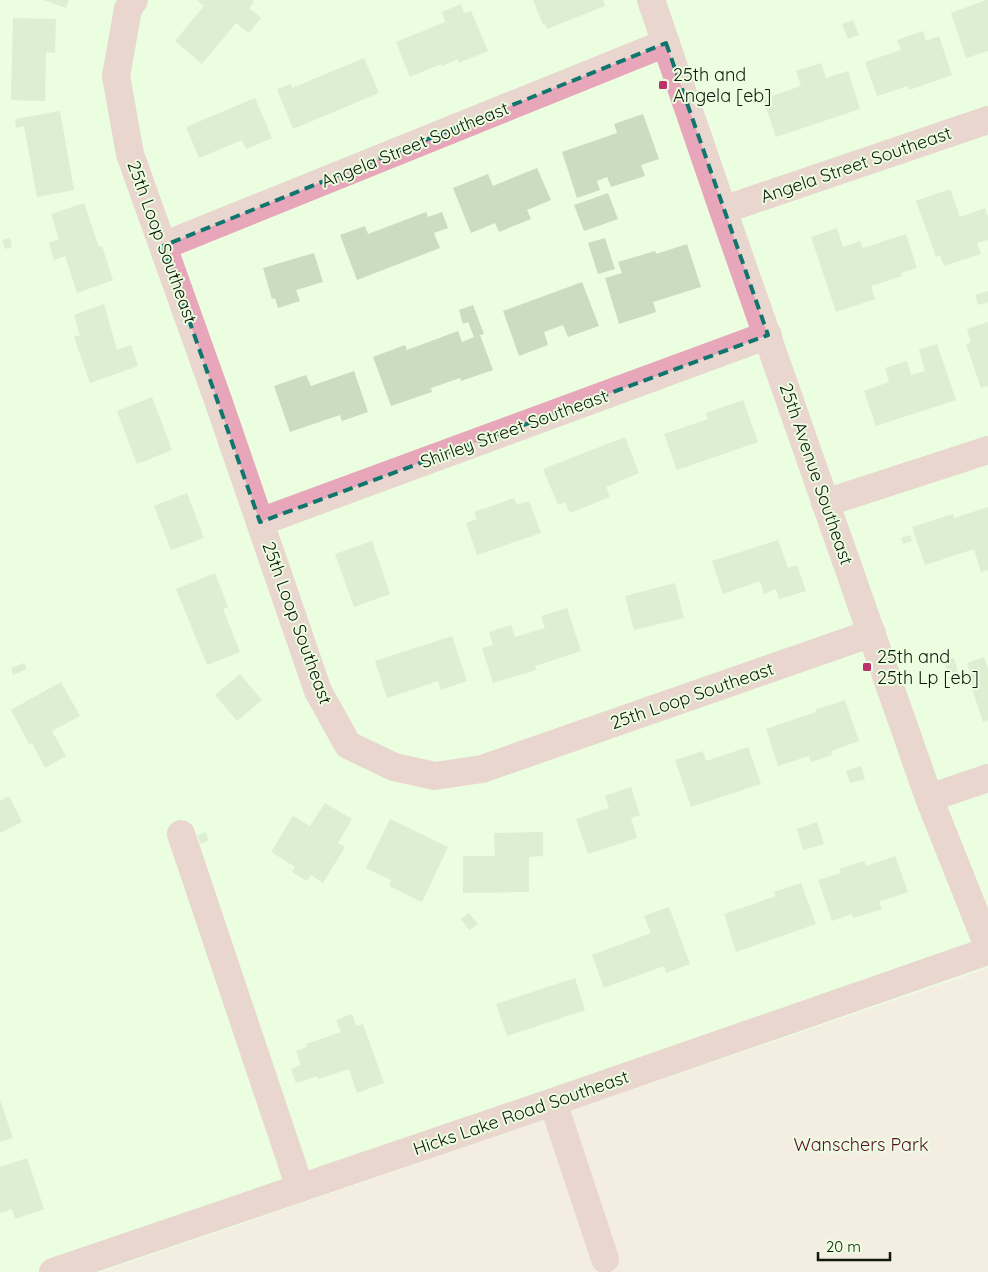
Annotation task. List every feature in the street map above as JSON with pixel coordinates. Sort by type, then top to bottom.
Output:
[{"type":"street","name":"25th Loop Southeast","points":[[134,0],[128,9],[116,76],[130,154],[318,691],[348,744],[394,767],[435,776],[482,769],[872,632]]},
{"type":"street","name":"25th Avenue Southeast","points":[[651,0],[929,798],[988,946]]},
{"type":"street","name":"Angela Street Southeast","points":[[163,246],[666,43]]},
{"type":"street","name":"Angela Street Southeast","points":[[723,210],[988,120]]},
{"type":"street","name":"Shirley Street Southeast","points":[[260,522],[768,335]]},
{"type":"street","points":[[825,503],[988,450]]},
{"type":"street","points":[[929,798],[988,778]]},
{"type":"street","points":[[181,834],[300,1188]]},
{"type":"street","name":"Hicks Lake Road Southeast","points":[[53,1272],[553,1102],[988,951]]},
{"type":"street","points":[[553,1102],[606,1259]]},
{"type":"highlighted area","points":[[666,43],[768,335],[260,522],[163,246]]},
{"type":"green space","name":"Wanschers Park","points":[[988,968],[988,1272],[101,1272]]},
{"type":"building","points":[[44,0],[69,0],[66,8]]},
{"type":"building","points":[[197,0],[252,0],[254,2],[249,8],[261,18],[249,33],[236,23],[202,64],[175,41],[204,6]]},
{"type":"building","points":[[533,0],[603,0],[605,6],[547,29],[545,24],[543,25]]},
{"type":"building","points":[[988,0],[988,51],[966,58],[951,13]]},
{"type":"building","points":[[461,4],[464,13],[471,11],[488,51],[459,63],[458,59],[442,66],[441,64],[410,77],[396,42],[445,22],[442,12]]},
{"type":"building","points":[[13,18],[56,19],[55,53],[46,52],[45,101],[11,100]]},
{"type":"building","points":[[853,20],[859,35],[848,39],[842,24]]},
{"type":"building","points":[[923,31],[926,41],[939,36],[952,75],[909,90],[908,86],[877,96],[865,62],[901,50],[897,40]]},
{"type":"building","points":[[364,58],[379,93],[293,129],[277,89],[291,84],[292,88]]},
{"type":"building","points":[[821,63],[826,78],[848,71],[860,109],[776,137],[763,99],[801,86],[796,71]]},
{"type":"building","points":[[255,98],[272,138],[246,149],[242,140],[199,158],[186,127]]},
{"type":"building","points":[[60,111],[74,190],[37,197],[24,126],[16,128],[15,119]]},
{"type":"building","points":[[643,114],[659,159],[641,165],[645,176],[611,187],[607,177],[597,181],[600,190],[577,198],[562,152],[617,133],[614,124]]},
{"type":"building","points":[[537,168],[551,200],[527,210],[531,219],[499,232],[495,223],[471,233],[453,188],[488,174],[493,186]]},
{"type":"building","points":[[950,189],[960,217],[985,208],[988,217],[988,240],[977,243],[981,254],[944,266],[940,255],[936,257],[916,201]]},
{"type":"building","points":[[608,193],[618,219],[584,231],[574,205]]},
{"type":"building","points":[[84,203],[99,247],[102,246],[113,280],[77,293],[65,256],[54,260],[49,243],[59,239],[51,214]]},
{"type":"building","points":[[426,212],[428,217],[442,212],[448,228],[434,233],[440,248],[357,280],[340,235],[365,226],[368,234]]},
{"type":"building","points":[[837,228],[843,247],[860,241],[863,248],[906,234],[917,268],[901,273],[902,276],[871,286],[875,299],[836,312],[811,237]]},
{"type":"building","points":[[10,238],[12,247],[5,249],[2,240]]},
{"type":"building","points":[[605,238],[615,269],[598,274],[588,243]]},
{"type":"building","points":[[687,244],[701,287],[653,302],[656,312],[619,324],[605,278],[622,273],[618,262],[655,251],[656,254]]},
{"type":"building","points":[[314,253],[323,282],[296,290],[300,301],[278,308],[275,298],[272,299],[263,268]]},
{"type":"building","points":[[582,282],[599,326],[568,337],[563,325],[544,332],[548,345],[519,356],[503,311]]},
{"type":"building","points":[[988,291],[988,302],[978,305],[975,295]]},
{"type":"building","points":[[104,304],[117,350],[131,345],[138,366],[90,383],[74,337],[80,335],[74,315]]},
{"type":"building","points":[[473,305],[484,334],[480,335],[493,370],[461,381],[460,378],[431,388],[432,392],[391,406],[373,357],[405,345],[407,350],[458,331],[462,342],[474,337],[468,322],[463,324],[459,310]]},
{"type":"building","points":[[988,322],[988,386],[981,388],[966,344],[971,343],[967,329]]},
{"type":"building","points":[[937,344],[956,400],[876,426],[864,391],[889,382],[885,368],[907,361],[911,375],[925,371],[919,350]]},
{"type":"building","points":[[354,371],[368,412],[342,421],[340,415],[290,432],[274,386],[306,375],[311,386]]},
{"type":"building","points":[[152,397],[172,450],[137,464],[117,411]]},
{"type":"building","points":[[743,400],[758,442],[677,470],[664,434],[708,419],[706,413]]},
{"type":"building","points":[[625,437],[639,473],[606,487],[610,497],[570,513],[565,502],[558,505],[543,469]]},
{"type":"building","points":[[187,493],[204,538],[171,550],[154,506]]},
{"type":"building","points":[[514,498],[517,505],[529,501],[541,533],[477,555],[466,523],[477,519],[474,512]]},
{"type":"building","points":[[988,507],[988,570],[981,572],[974,549],[925,565],[912,527],[953,514],[954,518]]},
{"type":"building","points":[[910,535],[912,541],[903,544],[901,538]]},
{"type":"building","points":[[778,540],[788,568],[797,565],[806,591],[779,599],[776,589],[764,594],[760,581],[723,594],[712,561]]},
{"type":"building","points":[[372,541],[390,594],[354,607],[335,554]]},
{"type":"building","points":[[215,573],[228,607],[223,609],[240,652],[207,665],[176,589]]},
{"type":"building","points":[[675,583],[684,618],[634,630],[625,596]]},
{"type":"building","points":[[567,608],[581,651],[535,666],[536,670],[493,683],[482,648],[493,645],[489,632],[511,625],[515,637],[545,628],[541,616]]},
{"type":"building","points":[[452,636],[467,681],[441,690],[438,681],[387,698],[375,661]]},
{"type":"building","points":[[984,657],[988,668],[988,720],[983,722],[969,680],[972,679],[967,663]]},
{"type":"building","points":[[954,658],[958,671],[948,674],[944,660]]},
{"type":"building","points":[[24,663],[27,669],[13,675],[11,668]]},
{"type":"building","points":[[240,674],[262,700],[237,721],[215,695]]},
{"type":"building","points":[[61,682],[80,716],[52,731],[66,756],[45,768],[32,743],[29,744],[11,710]]},
{"type":"building","points":[[845,700],[859,741],[831,751],[832,755],[811,762],[809,756],[778,766],[766,729]]},
{"type":"building","points":[[748,747],[761,784],[691,807],[675,760],[703,751],[706,761]]},
{"type":"building","points":[[861,766],[865,779],[850,783],[846,771]]},
{"type":"building","points":[[631,787],[640,815],[631,818],[637,838],[588,854],[576,819],[609,808],[605,796]]},
{"type":"building","points":[[9,796],[22,822],[0,833],[0,801]]},
{"type":"building","points":[[325,803],[352,819],[338,843],[345,847],[323,883],[311,875],[307,881],[292,872],[295,867],[271,852],[293,816],[310,826]]},
{"type":"building","points":[[390,819],[448,847],[422,902],[389,886],[391,880],[366,868]]},
{"type":"building","points":[[817,822],[824,844],[803,850],[797,829]]},
{"type":"building","points":[[205,832],[209,840],[201,844],[197,836]]},
{"type":"building","points":[[543,832],[543,856],[529,857],[529,892],[463,893],[463,856],[495,856],[494,833]]},
{"type":"building","points":[[895,856],[908,892],[879,902],[882,909],[853,918],[852,914],[832,921],[818,880],[841,873],[839,869],[864,861],[866,866]]},
{"type":"building","points":[[801,883],[816,924],[736,952],[724,914],[776,896],[774,892]]},
{"type":"building","points":[[669,907],[690,964],[666,973],[664,966],[604,988],[592,955],[651,933],[644,916]]},
{"type":"building","points":[[469,913],[478,924],[469,930],[461,919]]},
{"type":"building","points":[[575,978],[585,1010],[507,1036],[496,1004]]},
{"type":"building","points":[[352,1014],[356,1026],[363,1024],[384,1083],[357,1093],[349,1069],[318,1079],[317,1076],[296,1083],[291,1069],[301,1065],[296,1051],[307,1047],[306,1044],[341,1032],[336,1020]]},
{"type":"building","points":[[0,1100],[13,1138],[0,1142]]},
{"type":"building","points":[[27,1158],[44,1209],[15,1219],[12,1209],[0,1213],[0,1167]]},
{"type":"place","name":"25th and Angela [eb]","points":[[663,85]]},
{"type":"place","name":"25th and 25th Lp [eb]","points":[[867,667]]}]
